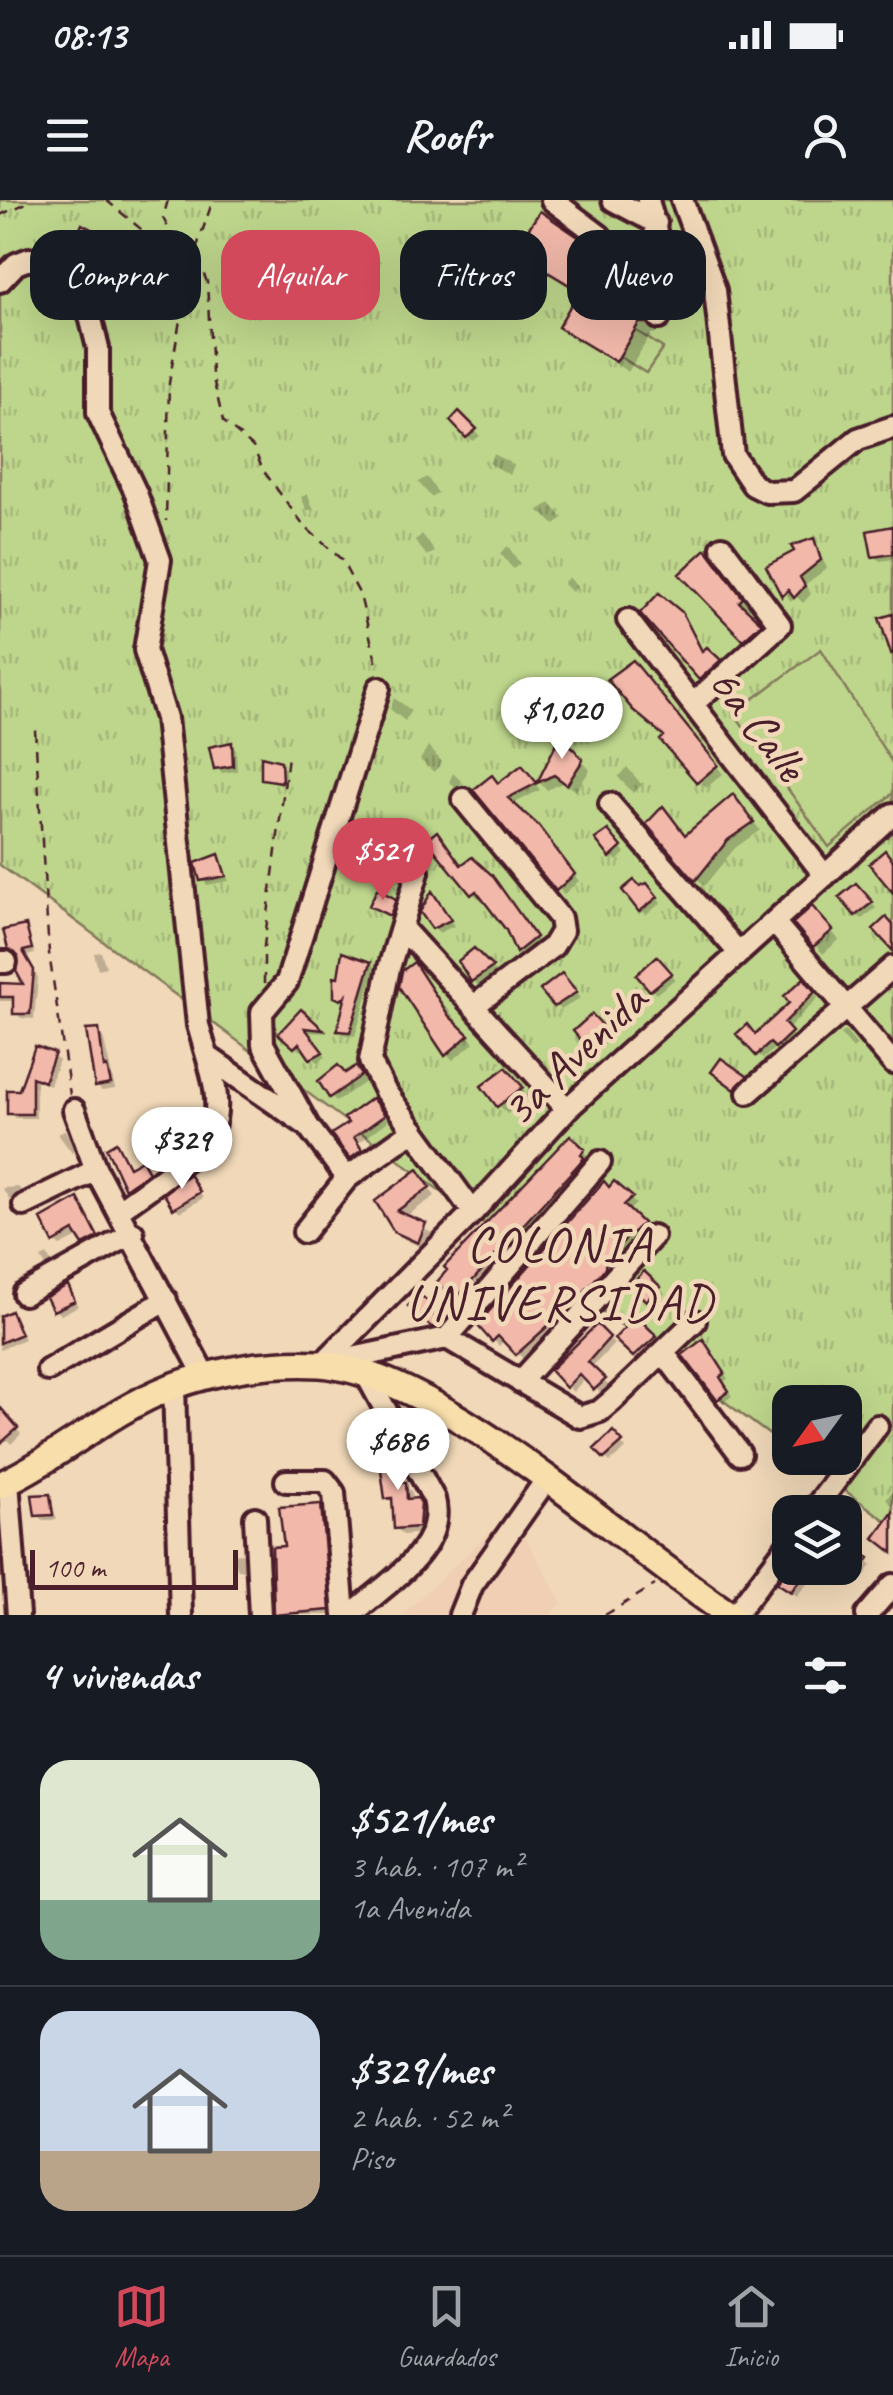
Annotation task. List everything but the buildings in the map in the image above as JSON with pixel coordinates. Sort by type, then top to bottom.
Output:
[{"type":"main road","points":[[4,1483],[109,1415],[174,1386],[260,1365],[322,1364],[367,1376],[468,1424],[670,1576],[732,1615]]},
{"type":"street","points":[[552,200],[592,230]]},
{"type":"street","points":[[613,200],[656,223]]},
{"type":"street","points":[[648,200],[658,230]]},
{"type":"street","points":[[682,200],[715,290],[733,455],[752,486],[766,492],[794,491],[858,439],[893,428]]},
{"type":"street","points":[[0,281],[16,264],[29,259],[73,270],[82,280],[98,348],[98,413],[136,494],[160,560],[146,650],[166,718],[198,1025],[216,1107],[215,1122],[206,1139],[120,1210]]},
{"type":"street","points":[[694,703],[778,629],[778,619],[722,547]]},
{"type":"street","name":"6a Calle","points":[[628,620],[825,876]]},
{"type":"street","points":[[348,1178],[308,1126],[263,1044],[264,1006],[287,982],[379,688]]},
{"type":"street","points":[[463,799],[560,918],[560,938],[474,1006]]},
{"type":"street","points":[[610,804],[739,952]]},
{"type":"street","name":"3a Avenida","points":[[322,1364],[474,1212],[566,1109],[893,814]]},
{"type":"street","points":[[418,872],[370,1061],[384,1091],[474,1212]]},
{"type":"street","points":[[774,922],[893,1064]]},
{"type":"street","points":[[402,928],[566,1109]]},
{"type":"street","points":[[748,1092],[893,967]]},
{"type":"street","points":[[207,1056],[308,1126]]},
{"type":"street","points":[[74,1110],[96,1170],[133,1233],[206,1378]]},
{"type":"street","points":[[304,1232],[348,1178],[414,1130]]},
{"type":"street","points":[[322,1364],[446,1338],[600,1162]]},
{"type":"street","points":[[24,1205],[96,1170]]},
{"type":"street","points":[[24,1294],[133,1233]]},
{"type":"street","points":[[520,1382],[653,1236]]},
{"type":"street","points":[[48,1370],[166,1300]]},
{"type":"street","points":[[446,1338],[580,1417],[600,1411],[694,1321]]},
{"type":"street","points":[[663,1352],[740,1454]]},
{"type":"street","points":[[348,1615],[422,1550],[435,1535],[439,1517],[434,1499],[367,1376]]},
{"type":"street","points":[[174,1386],[181,1615]]},
{"type":"street","points":[[825,1495],[877,1426]]},
{"type":"street","points":[[460,1615],[472,1585],[546,1480]]},
{"type":"street","points":[[286,1481],[325,1481],[334,1493],[348,1615]]},
{"type":"street","points":[[4,1483],[18,1615]]},
{"type":"street","points":[[255,1518],[260,1615]]},
{"type":"street","points":[[732,1615],[772,1565]]},
{"type":"street","points":[[867,1615],[893,1585]]},
{"type":"path","points":[[0,215],[33,200]]},
{"type":"path","points":[[106,200],[142,230]]},
{"type":"path","points":[[168,200],[162,218],[168,230]]},
{"type":"path","points":[[201,234],[213,200]]},
{"type":"path","points":[[201,270],[207,282],[214,390],[223,420],[253,447],[263,470],[303,525],[342,558],[360,596],[377,650],[379,688]]},
{"type":"path","points":[[160,560],[167,520],[164,450],[169,383],[180,320]]},
{"type":"path","points":[[34,730],[50,953],[66,1080],[74,1110]]},
{"type":"path","points":[[264,1006],[264,946],[288,756]]},
{"type":"path","points":[[605,1615],[670,1576]]},
{"type":"shaded area","points":[[503,1520],[527,1540],[562,1603],[550,1615],[402,1615]]},
{"type":"green space","points":[[0,200],[893,200],[893,1526],[862,1503],[862,1495],[851,1495],[824,1475],[862,1475],[862,1385],[772,1385],[772,1437],[0,865]]},
{"type":"green space","points":[[627,325],[663,348],[646,373],[611,351]]},
{"type":"green space","points":[[821,649],[893,764],[893,793],[829,847],[734,713]]},
{"type":"district","name":"COLONIA UNIVERSIDAD","points":[[560,1272]]}]
